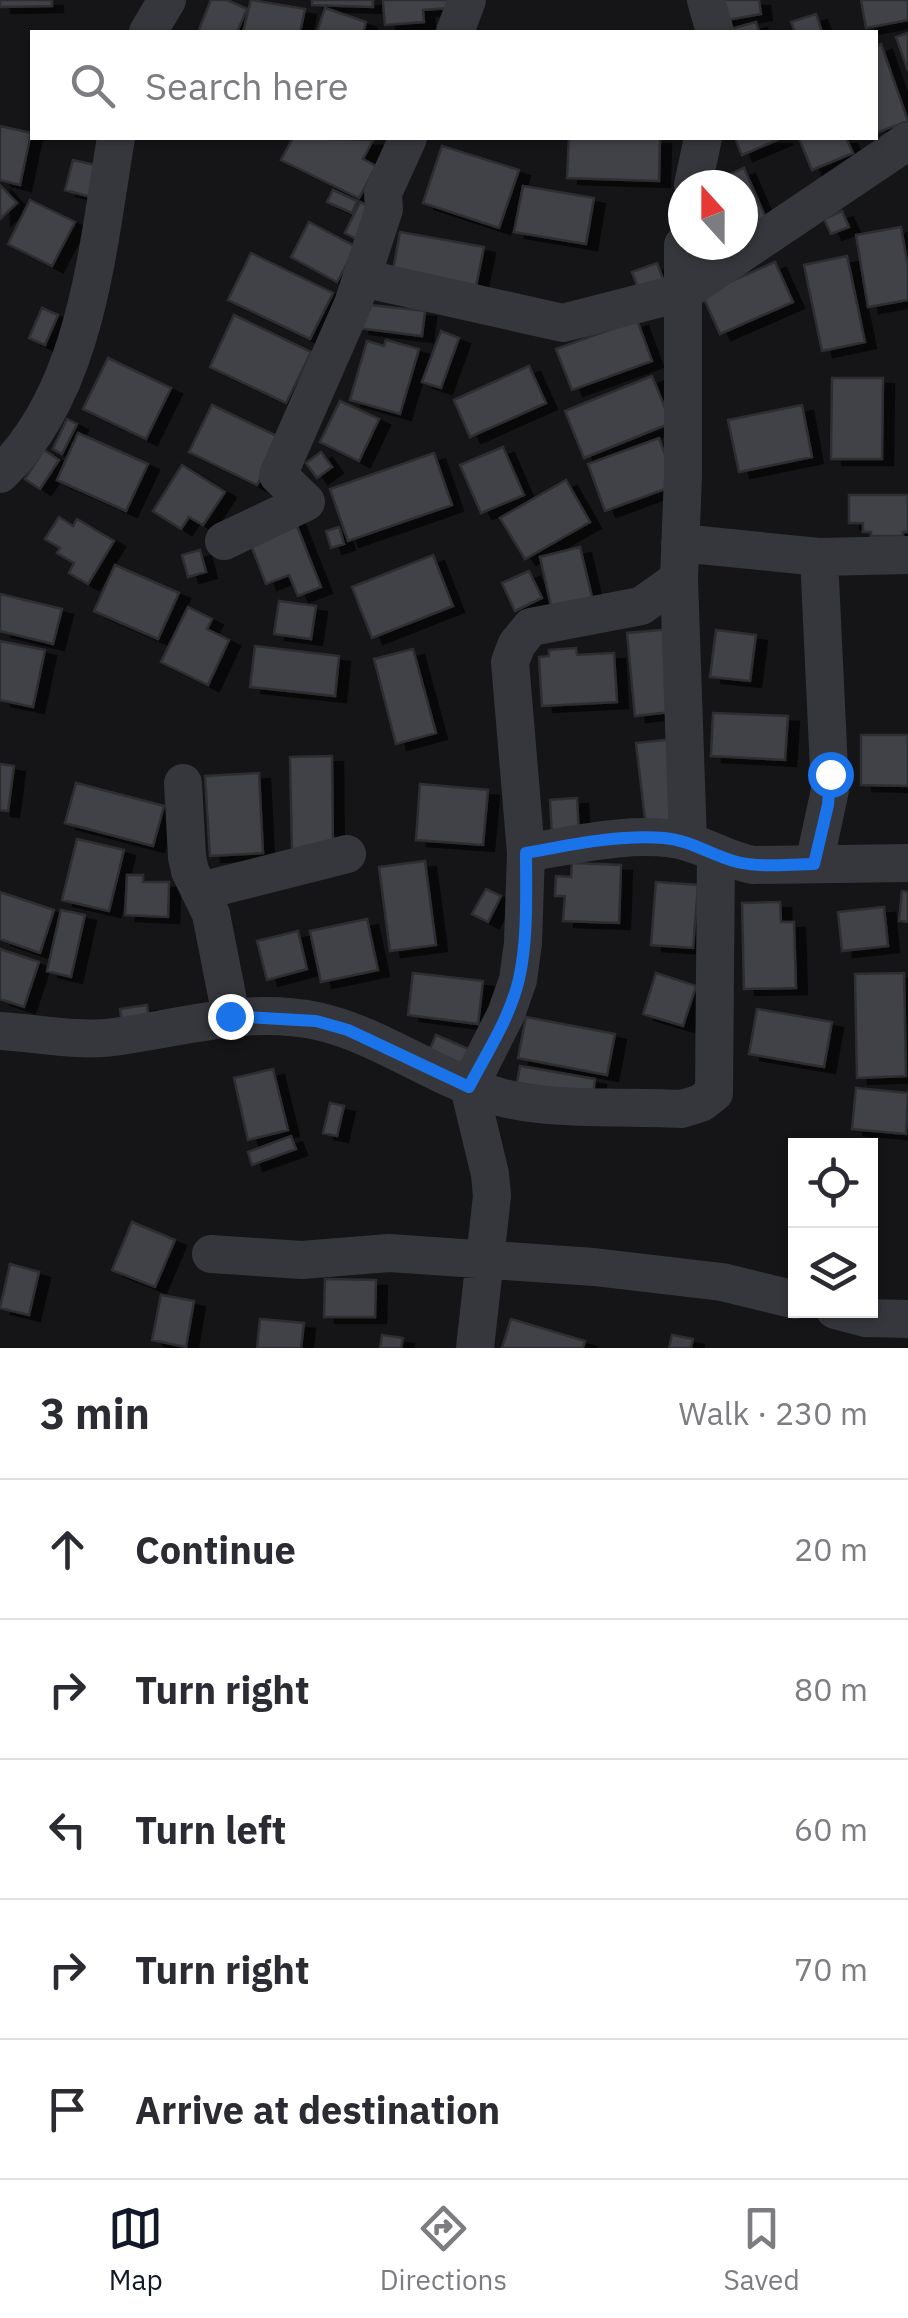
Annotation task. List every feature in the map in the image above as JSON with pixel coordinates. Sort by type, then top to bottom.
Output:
[{"type":"street","points":[[149,30],[167,0]]},
{"type":"street","points":[[457,30],[468,0]]},
{"type":"street","points":[[706,0],[715,30]]},
{"type":"street","points":[[0,474],[22,452],[42,422],[66,374],[92,277],[116,140]]},
{"type":"street","points":[[224,541],[306,502],[278,475],[362,278],[384,209],[383,193],[407,140]]},
{"type":"street","points":[[696,170],[703,140]]},
{"type":"street","points":[[362,278],[563,323],[684,292],[908,141]]},
{"type":"street","points":[[0,1031],[109,1038],[230,1016],[316,1021],[348,1030],[469,1087],[503,1098],[682,1108],[701,1103],[714,1093],[702,848],[679,561],[683,260]]},
{"type":"street","points":[[475,1348],[492,1196],[469,1087],[497,1036],[518,980],[524,943],[526,853],[510,662],[517,644],[531,628],[641,606],[679,561],[908,555]]},
{"type":"street","points":[[814,864],[830,790],[819,558]]},
{"type":"street","points":[[183,782],[187,857],[211,914],[230,1016]]},
{"type":"street","points":[[526,853],[662,838],[753,865],[908,862]]},
{"type":"street","points":[[200,891],[347,854]]},
{"type":"street","points":[[211,1254],[302,1260],[390,1253],[485,1259],[722,1282],[788,1298]]},
{"type":"street","points":[[865,1318],[908,1319]]},
{"type":"building","points":[[0,0],[52,0],[52,6],[0,7]]},
{"type":"building","points":[[211,0],[227,0],[247,9],[238,30],[199,30]]},
{"type":"building","points":[[251,0],[305,9],[300,30],[244,30]]},
{"type":"building","points":[[312,0],[373,0],[373,7],[312,5]]},
{"type":"building","points":[[383,0],[448,0],[449,8],[423,10],[424,22],[385,25]]},
{"type":"building","points":[[717,0],[759,0],[761,14],[721,21]]},
{"type":"building","points":[[861,0],[908,0],[908,20],[866,28]]},
{"type":"building","points":[[325,8],[366,22],[364,30],[318,30]]},
{"type":"building","points":[[816,14],[821,30],[794,30],[791,22]]},
{"type":"building","points":[[756,22],[758,30],[727,30]]},
{"type":"building","points":[[908,33],[908,71],[896,37]]},
{"type":"building","points":[[881,44],[908,121],[878,132]]},
{"type":"building","points":[[0,126],[30,133],[20,185],[0,180]]},
{"type":"building","points":[[292,140],[373,140],[363,159],[376,166],[359,198],[281,160]]},
{"type":"building","points":[[569,140],[660,140],[659,181],[567,178]]},
{"type":"building","points":[[736,140],[777,140],[742,155]]},
{"type":"building","points":[[800,140],[847,140],[853,153],[812,170]]},
{"type":"building","points":[[442,146],[519,170],[499,228],[423,203]]},
{"type":"building","points":[[73,160],[99,166],[91,197],[65,190]]},
{"type":"building","points":[[0,185],[17,203],[0,219]]},
{"type":"building","points":[[523,186],[594,198],[586,244],[514,232]]},
{"type":"building","points":[[333,190],[357,201],[352,213],[327,202]]},
{"type":"building","points":[[30,200],[75,222],[52,266],[8,244]]},
{"type":"building","points":[[758,200],[771,230],[758,236]]},
{"type":"building","points":[[360,202],[377,210],[362,242],[345,233]]},
{"type":"building","points":[[842,211],[849,227],[831,234],[824,219]]},
{"type":"building","points":[[309,222],[356,247],[337,282],[291,257]]},
{"type":"building","points":[[901,227],[908,267],[908,300],[868,307],[856,235]]},
{"type":"building","points":[[400,232],[484,247],[475,291],[392,276]]},
{"type":"building","points":[[251,253],[333,293],[310,339],[228,300]]},
{"type":"building","points":[[847,256],[865,342],[822,351],[804,265]]},
{"type":"building","points":[[775,262],[793,302],[720,334],[702,294]]},
{"type":"building","points":[[657,263],[663,279],[638,288],[632,272]]},
{"type":"building","points":[[361,304],[425,311],[422,336],[358,328]]},
{"type":"building","points":[[42,308],[58,315],[45,345],[29,338]]},
{"type":"building","points":[[234,315],[311,352],[286,403],[210,367]]},
{"type":"building","points":[[637,320],[652,361],[572,390],[556,349]]},
{"type":"building","points":[[441,331],[459,338],[441,388],[422,382]]},
{"type":"building","points":[[386,340],[419,349],[400,414],[350,400],[367,341],[384,346]]},
{"type":"building","points":[[108,358],[171,388],[146,439],[83,409]]},
{"type":"building","points":[[529,366],[546,403],[470,437],[454,400]]},
{"type":"building","points":[[652,376],[671,423],[584,458],[565,411]]},
{"type":"building","points":[[832,378],[883,378],[882,459],[831,459]]},
{"type":"building","points":[[340,401],[379,419],[359,461],[320,442]]},
{"type":"building","points":[[212,405],[281,438],[257,485],[189,452]]},
{"type":"building","points":[[802,405],[812,457],[739,472],[728,420]]},
{"type":"building","points":[[67,419],[77,424],[62,454],[53,449]]},
{"type":"building","points":[[78,433],[148,464],[126,511],[57,480]]},
{"type":"building","points":[[659,438],[676,485],[605,511],[588,464]]},
{"type":"building","points":[[503,447],[524,495],[481,513],[460,465]]},
{"type":"building","points":[[44,450],[59,460],[40,489],[25,479]]},
{"type":"building","points":[[321,452],[332,467],[317,478],[306,463]]},
{"type":"building","points":[[434,453],[452,505],[348,541],[330,489]]},
{"type":"building","points":[[182,465],[225,492],[203,525],[189,517],[181,529],[153,511]]},
{"type":"building","points":[[566,480],[590,522],[525,559],[500,518]]},
{"type":"building","points":[[849,495],[908,495],[908,532],[903,532],[903,536],[871,536],[871,532],[863,532],[863,523],[849,523]]},
{"type":"building","points":[[293,516],[321,587],[298,596],[289,575],[266,584],[247,535]]},
{"type":"building","points":[[59,517],[73,526],[77,519],[114,541],[88,584],[69,573],[74,563],[57,553],[60,548],[45,539]]},
{"type":"building","points":[[339,527],[344,544],[331,548],[326,531]]},
{"type":"building","points":[[580,547],[593,601],[552,610],[540,557]]},
{"type":"building","points":[[200,550],[206,572],[188,577],[182,555]]},
{"type":"building","points":[[433,555],[453,606],[372,638],[352,587]]},
{"type":"building","points":[[115,565],[179,593],[158,639],[94,611]]},
{"type":"building","points":[[529,571],[542,598],[515,611],[502,583]]},
{"type":"building","points":[[0,594],[62,609],[53,644],[0,631]]},
{"type":"building","points":[[279,601],[316,606],[311,639],[274,634]]},
{"type":"building","points":[[188,607],[212,619],[207,629],[229,640],[208,685],[161,662]]},
{"type":"building","points":[[672,629],[680,711],[635,716],[627,633]]},
{"type":"building","points":[[716,630],[756,635],[750,681],[710,677]]},
{"type":"building","points":[[0,641],[45,650],[33,707],[0,700]]},
{"type":"building","points":[[255,646],[339,656],[335,696],[250,687]]},
{"type":"building","points":[[576,648],[577,655],[614,653],[617,702],[542,706],[539,657],[549,656],[549,650]]},
{"type":"building","points":[[413,649],[436,733],[396,744],[374,659]]},
{"type":"building","points":[[713,713],[788,716],[785,760],[711,756]]},
{"type":"building","points":[[861,735],[908,735],[908,786],[861,785]]},
{"type":"building","points":[[673,739],[684,822],[646,827],[636,743]]},
{"type":"building","points":[[332,756],[333,850],[292,850],[290,757]]},
{"type":"building","points":[[0,764],[14,766],[8,811],[0,810]]},
{"type":"building","points":[[259,773],[263,853],[210,856],[205,776]]},
{"type":"building","points":[[76,783],[164,806],[153,846],[65,823]]},
{"type":"building","points":[[420,784],[488,790],[483,845],[416,840]]},
{"type":"building","points":[[577,798],[579,833],[552,834],[550,800]]},
{"type":"building","points":[[77,839],[124,850],[109,911],[62,900]]},
{"type":"building","points":[[425,861],[436,945],[390,951],[379,867]]},
{"type":"building","points":[[572,863],[621,865],[619,923],[563,921],[565,896],[555,896],[556,876],[571,877]]},
{"type":"building","points":[[127,875],[143,875],[143,882],[169,882],[168,917],[125,915]]},
{"type":"building","points":[[656,882],[698,885],[693,948],[651,945]]},
{"type":"building","points":[[486,889],[501,896],[488,922],[472,914]]},
{"type":"building","points":[[902,891],[908,892],[908,922],[899,921]]},
{"type":"building","points":[[0,892],[54,910],[40,953],[0,939]]},
{"type":"building","points":[[780,902],[781,922],[794,922],[796,988],[744,989],[742,903]]},
{"type":"building","points":[[884,907],[888,946],[842,951],[838,912]]},
{"type":"building","points":[[61,910],[85,915],[71,977],[47,971]]},
{"type":"building","points":[[367,919],[378,970],[321,982],[310,931]]},
{"type":"building","points":[[298,931],[307,969],[267,980],[257,941]]},
{"type":"building","points":[[0,949],[39,962],[24,1007],[0,999]]},
{"type":"building","points":[[413,973],[483,981],[478,1024],[408,1015]]},
{"type":"building","points":[[656,973],[696,986],[683,1026],[643,1014]]},
{"type":"building","points":[[904,973],[906,1076],[857,1078],[855,974]]},
{"type":"building","points":[[147,1005],[150,1028],[123,1031],[120,1009]]},
{"type":"building","points":[[757,1009],[832,1022],[824,1067],[749,1054]]},
{"type":"building","points":[[526,1017],[615,1034],[607,1075],[518,1058]]},
{"type":"building","points":[[436,1035],[475,1052],[466,1074],[427,1056]]},
{"type":"building","points":[[520,1066],[595,1079],[593,1095],[517,1083]]},
{"type":"building","points":[[273,1069],[288,1130],[248,1140],[234,1078]]},
{"type":"building","points":[[856,1088],[908,1093],[906,1134],[852,1129]]},
{"type":"building","points":[[330,1103],[344,1106],[337,1136],[323,1133]]},
{"type":"building","points":[[291,1136],[296,1149],[252,1165],[248,1152]]},
{"type":"building","points":[[132,1222],[175,1240],[155,1287],[112,1270]]},
{"type":"building","points":[[10,1264],[39,1272],[29,1315],[0,1308]]},
{"type":"building","points":[[325,1279],[376,1280],[375,1317],[324,1317]]},
{"type":"building","points":[[161,1295],[194,1301],[186,1347],[152,1340]]},
{"type":"building","points":[[260,1319],[304,1323],[301,1348],[257,1348]]},
{"type":"building","points":[[511,1319],[585,1341],[583,1348],[502,1348]]},
{"type":"building","points":[[382,1335],[403,1338],[401,1348],[380,1348]]},
{"type":"building","points":[[672,1335],[693,1339],[691,1348],[669,1348]]},
{"type":"route","points":[[230,1016],[316,1021],[348,1030],[469,1087],[497,1036],[518,980],[524,943],[526,853],[662,838],[688,842],[735,862],[814,864],[828,805],[830,774]]}]
